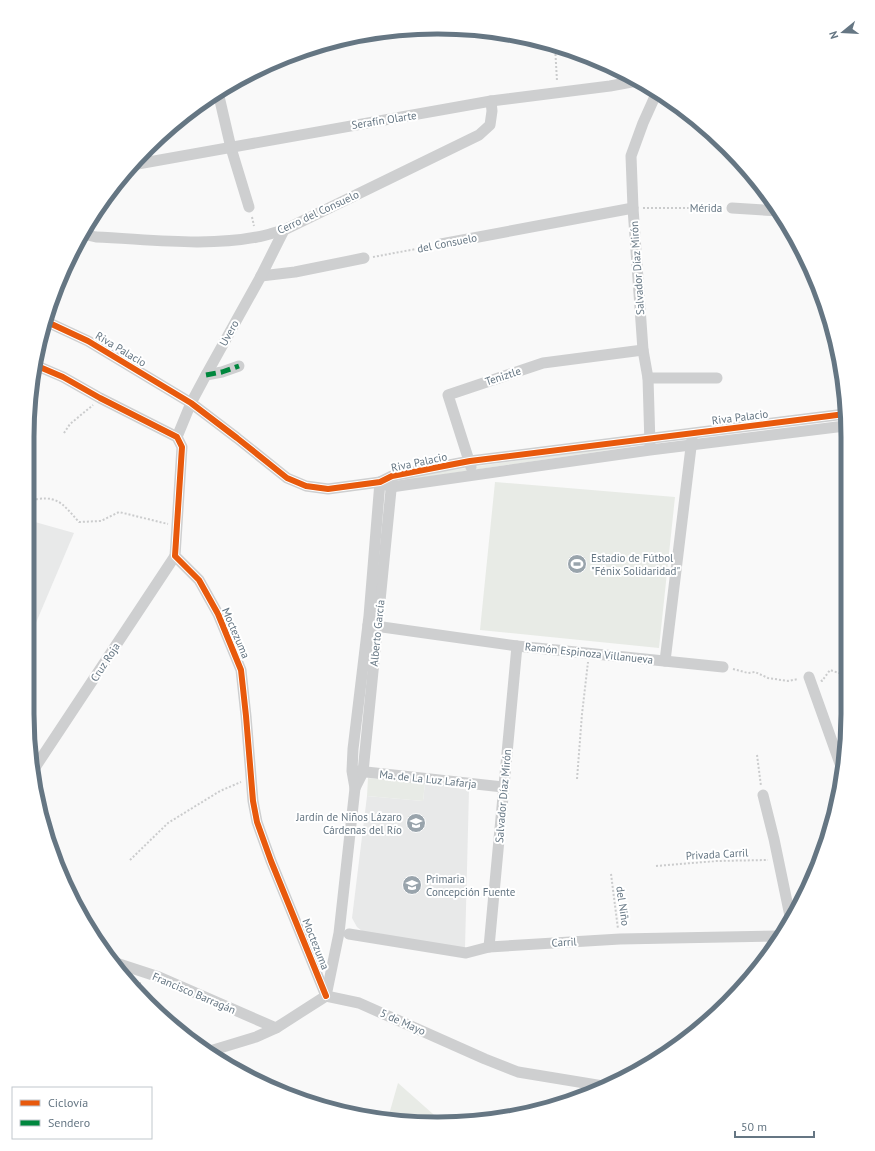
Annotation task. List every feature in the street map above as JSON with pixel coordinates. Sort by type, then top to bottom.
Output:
[{"type":"street","name":"Serafín Olarte","points":[[141,163],[491,101],[629,83]]},
{"type":"street","name":"Salvador Díaz Mirón","points":[[650,444],[648,378],[643,350],[633,208],[631,156],[642,123],[654,97]]},
{"type":"street","points":[[219,98],[231,148],[249,207]]},
{"type":"street","name":"Cerro del Consuelo","points":[[88,235],[96,237],[184,241],[226,241],[257,237],[284,230],[479,135],[490,125],[492,111],[491,101]]},
{"type":"street","name":"del Consuelo","points":[[441,244],[633,208]]},
{"type":"street","name":"Mérida","points":[[732,208],[771,210]]},
{"type":"street","name":"Uvero","points":[[177,437],[191,403],[261,276],[284,230]]},
{"type":"street","points":[[261,276],[295,272],[364,258]]},
{"type":"street","name":"Riva Palacio","points":[[51,324],[88,341],[191,403],[287,478],[306,486],[328,489],[380,482],[474,475],[650,444],[693,433],[840,414]]},
{"type":"street","name":"Teniztle","points":[[474,475],[448,395],[543,363],[643,350]]},
{"type":"street","points":[[206,375],[222,372],[239,366]]},
{"type":"street","points":[[40,367],[177,437],[182,447],[175,556]]},
{"type":"street","points":[[648,378],[717,378]]},
{"type":"street","name":"Riva Palacio","points":[[392,482],[470,461],[650,444],[691,445],[841,426]]},
{"type":"street","points":[[665,661],[693,433]]},
{"type":"street","name":"Alberto García","points":[[373,626],[380,482]]},
{"type":"street","name":"Alberto García","points":[[326,996],[339,933],[373,626],[392,482]]},
{"type":"street","name":"Cruz Roja","points":[[37,765],[175,556]]},
{"type":"street","name":"Moctezuma","points":[[175,556],[199,580],[218,614],[241,670],[251,777],[260,829],[271,861],[326,996]]},
{"type":"street","name":"Ramón Espinoza Villanueva","points":[[373,626],[517,646],[723,667]]},
{"type":"street","name":"Salvador Díaz Mirón","points":[[489,947],[517,646]]},
{"type":"street","points":[[809,677],[839,759]]},
{"type":"street","name":"Ma. de La Luz Lafarja","points":[[358,771],[503,787]]},
{"type":"street","points":[[762,795],[779,860],[789,911]]},
{"type":"street","name":"Carril","points":[[349,934],[466,953],[489,947],[620,939],[774,936]]},
{"type":"street","name":"Francisco Barragán","points":[[122,965],[159,977],[276,1028]]},
{"type":"street","points":[[214,1050],[256,1037],[276,1028],[326,996]]},
{"type":"street","name":"5 de Mayo","points":[[326,996],[359,1003],[485,1059],[518,1072],[595,1085]]},
{"type":"path","points":[[555,52],[557,81]]},
{"type":"path","points":[[249,207],[257,237]]},
{"type":"path","points":[[64,433],[70,424],[90,409],[100,398]]},
{"type":"path","points":[[34,500],[53,499],[61,502],[80,522],[101,521],[119,512],[177,526]]},
{"type":"path","points":[[577,779],[582,714],[589,654]]},
{"type":"path","points":[[723,667],[748,673],[755,672],[768,678],[788,681],[818,674],[819,679],[822,681],[830,670],[839,673],[841,672]]},
{"type":"path","points":[[756,755],[762,795]]},
{"type":"path","points":[[130,860],[168,823],[220,791],[251,777]]},
{"type":"shaded area","points":[[630,444],[632,445],[630,447],[405,480],[404,478],[405,477]]},
{"type":"shaded area","name":"Estadio de Fútbol \"Fénix Solidaridad\"","points":[[495,482],[675,497],[659,648],[480,630]]},
{"type":"shaded area","points":[[34,522],[74,533],[34,627]]},
{"type":"shaded area","points":[[368,778],[425,783],[423,801],[367,796]]},
{"type":"shaded area","name":"Primaria Concepción Fuente","points":[[425,783],[469,790],[465,948],[367,935],[357,927],[352,918],[367,796],[423,801]]},
{"type":"shaded area","points":[[398,1083],[436,1117],[411,1116],[389,1114]]},
{"type":"marked path","points":[[206,375],[222,372],[239,366]]},
{"type":"cycle path","points":[[51,324],[88,341],[191,403],[287,478],[306,486],[328,489],[380,482],[392,476],[470,461],[840,415]]},
{"type":"cycle path","points":[[40,367],[63,377],[100,398],[177,437],[182,447],[175,556],[199,580],[218,614],[241,670],[253,801],[257,822],[271,861],[326,996]]},
{"type":"place","name":"Estadio de Fútbol \"Fénix Solidaridad\"","points":[[577,564]]},
{"type":"place","name":"Jardín de Niños Lázaro Cárdenas del Río","points":[[416,823]]},
{"type":"place","name":"Primaria Concepción Fuente","points":[[412,885]]}]
